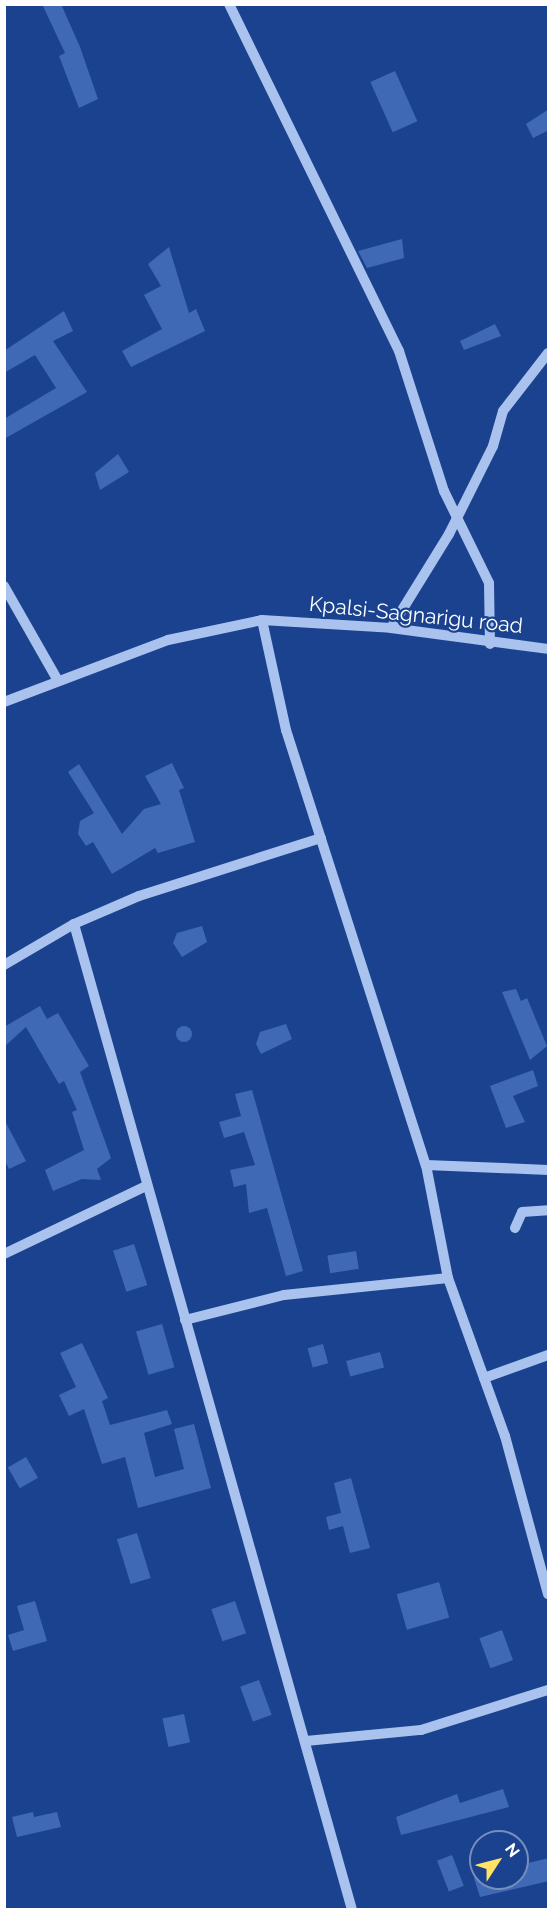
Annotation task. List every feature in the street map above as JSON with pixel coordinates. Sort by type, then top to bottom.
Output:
[{"type":"street","points":[[230,4],[237,22],[372,287],[455,519],[489,583],[490,644]]},
{"type":"street","points":[[237,4],[237,22]]},
{"type":"street","points":[[391,628],[455,519],[493,446],[503,411],[549,353]]},
{"type":"street","points":[[4,586],[57,679]]},
{"type":"street","points":[[262,620],[270,671],[426,1165],[448,1278],[484,1378],[549,1594]]},
{"type":"street","name":"Kpalsi-Sagnarigu road","points":[[4,702],[57,679],[168,640],[262,620],[391,628],[490,644],[548,649]]},
{"type":"street","points":[[4,965],[74,924],[217,868],[321,838]]},
{"type":"street","points":[[74,924],[146,1186],[306,1741],[352,1910]]},
{"type":"street","points":[[426,1165],[549,1170]]},
{"type":"street","points":[[4,1254],[146,1186]]},
{"type":"street","points":[[515,1228],[522,1212],[549,1210]]},
{"type":"street","points":[[185,1320],[284,1295],[448,1278]]},
{"type":"street","points":[[484,1378],[549,1355]]},
{"type":"street","points":[[306,1741],[421,1731],[549,1690]]},
{"type":"building","points":[[42,4],[61,4],[80,47],[98,99],[79,108],[59,56],[65,53]]},
{"type":"building","points":[[395,71],[417,121],[393,132],[370,82]]},
{"type":"building","points":[[549,109],[549,130],[533,138],[526,124]]},
{"type":"building","points":[[402,239],[404,258],[367,268],[358,251]]},
{"type":"building","points":[[169,247],[189,313],[196,309],[205,331],[131,367],[122,351],[162,329],[144,295],[161,286],[148,264]]},
{"type":"building","points":[[64,311],[73,331],[53,341],[87,392],[4,439],[4,419],[56,388],[35,355],[4,373],[4,351]]},
{"type":"building","points":[[495,324],[501,336],[464,350],[460,341]]},
{"type":"building","points":[[118,454],[129,472],[100,490],[95,473]]},
{"type":"building","points":[[172,763],[184,788],[179,790],[195,842],[158,853],[155,848],[112,874],[93,842],[86,846],[78,834],[80,821],[94,813],[68,772],[79,764],[122,834],[144,809],[161,804],[145,776]]},
{"type":"building","points":[[202,926],[207,942],[182,957],[173,943],[177,933]]},
{"type":"building","points":[[516,989],[521,1001],[527,998],[547,1046],[530,1060],[502,992]]},
{"type":"building","points":[[40,1006],[47,1019],[58,1013],[89,1066],[80,1072],[111,1158],[97,1169],[101,1180],[82,1179],[53,1191],[45,1170],[84,1150],[72,1112],[77,1110],[64,1081],[59,1084],[26,1027],[4,1047],[4,1027]]},
{"type":"building","points":[[286,1024],[292,1039],[261,1054],[256,1044],[260,1032]]},
{"type":"building","points":[[184,1026],[192,1034],[184,1042],[176,1034]]},
{"type":"building","points":[[533,1070],[538,1086],[513,1096],[525,1122],[506,1128],[490,1086]]},
{"type":"building","points":[[252,1090],[303,1271],[286,1276],[267,1208],[249,1213],[246,1184],[234,1187],[230,1170],[255,1165],[244,1132],[224,1138],[219,1122],[241,1116],[235,1094]]},
{"type":"building","points":[[4,1119],[26,1161],[9,1169],[4,1159]]},
{"type":"building","points":[[134,1244],[147,1285],[126,1292],[113,1251]]},
{"type":"building","points":[[356,1251],[359,1269],[330,1273],[327,1256]]},
{"type":"building","points":[[162,1324],[174,1367],[148,1375],[136,1331]]},
{"type":"building","points":[[82,1343],[108,1398],[102,1401],[110,1425],[167,1410],[172,1424],[144,1433],[155,1477],[184,1469],[174,1429],[194,1424],[211,1488],[138,1508],[125,1457],[102,1464],[84,1409],[69,1416],[59,1395],[76,1387],[60,1353]]},
{"type":"building","points":[[323,1344],[328,1363],[313,1367],[308,1348]]},
{"type":"building","points":[[380,1352],[384,1367],[350,1377],[346,1361]]},
{"type":"building","points":[[26,1457],[38,1478],[20,1488],[8,1468]]},
{"type":"building","points":[[351,1478],[370,1548],[350,1553],[343,1526],[329,1530],[326,1517],[341,1513],[334,1483]]},
{"type":"building","points":[[137,1533],[151,1578],[131,1584],[117,1539]]},
{"type":"building","points":[[439,1582],[449,1618],[407,1630],[397,1594]]},
{"type":"building","points":[[35,1601],[47,1641],[13,1651],[8,1635],[24,1630],[17,1606]]},
{"type":"building","points":[[235,1601],[246,1633],[222,1641],[211,1609]]},
{"type":"building","points":[[502,1630],[513,1660],[490,1668],[479,1638]]},
{"type":"building","points":[[259,1680],[272,1715],[253,1722],[240,1687]]},
{"type":"building","points":[[184,1714],[190,1742],[169,1747],[162,1719]]},
{"type":"building","points":[[503,1789],[509,1807],[401,1835],[396,1817],[457,1794],[460,1803]]},
{"type":"building","points":[[33,1812],[34,1817],[57,1812],[61,1827],[17,1837],[12,1817]]},
{"type":"building","points":[[452,1855],[464,1886],[449,1892],[437,1861]]},
{"type":"building","points":[[549,1858],[549,1881],[529,1886],[529,1863]]},
{"type":"building","points":[[478,1890],[510,1890],[480,1897]]}]
